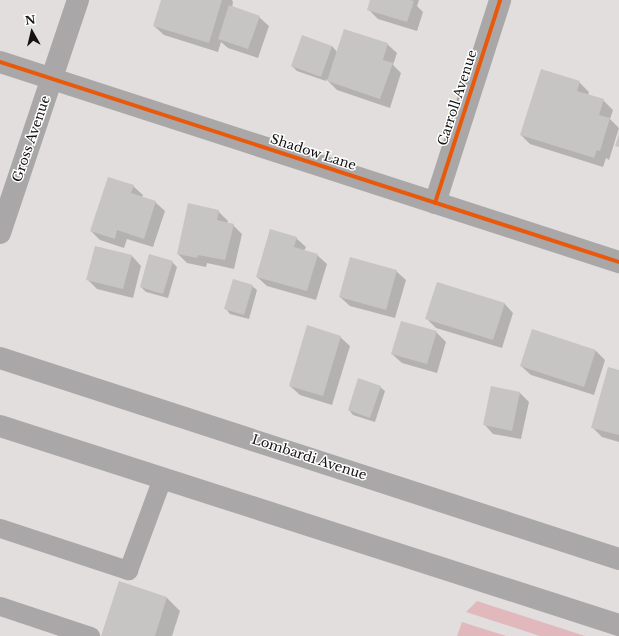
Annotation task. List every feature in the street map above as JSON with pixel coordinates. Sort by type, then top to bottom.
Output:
[{"type":"main road","name":"Gross Avenue","points":[[0,233],[78,0]]},
{"type":"main road","name":"Carroll Avenue","points":[[435,202],[500,0]]},
{"type":"main road","name":"Shadow Lane","points":[[0,62],[619,262]]},
{"type":"main road","name":"Lombardi Avenue","points":[[0,358],[619,559]]},
{"type":"main road","points":[[0,426],[619,625]]},
{"type":"lane","points":[[0,528],[128,570],[162,478]]},
{"type":"lane","points":[[0,606],[90,636]]},
{"type":"shaded area","points":[[477,601],[585,636],[540,636],[466,612]]},
{"type":"shaded area","points":[[462,622],[506,636],[457,636]]},
{"type":"building","points":[[161,0],[222,0],[209,43],[153,26]]},
{"type":"building","points":[[370,0],[414,1],[407,22],[367,10]]},
{"type":"building","points":[[229,5],[260,16],[248,49],[218,39]]},
{"type":"building","points":[[344,29],[388,43],[383,60],[393,63],[380,99],[327,81]]},
{"type":"building","points":[[302,35],[332,46],[321,77],[291,66]]},
{"type":"building","points":[[541,69],[580,81],[577,91],[604,99],[599,115],[610,118],[600,151],[597,150],[594,158],[520,135]]},
{"type":"building","points":[[619,134],[619,147],[615,146]]},
{"type":"building","points":[[108,177],[134,185],[131,193],[156,201],[144,239],[117,230],[115,239],[90,231]]},
{"type":"building","points":[[188,203],[219,210],[217,220],[234,224],[225,260],[198,255],[197,258],[177,254]]},
{"type":"building","points":[[270,229],[297,237],[294,247],[318,254],[307,291],[256,277]]},
{"type":"building","points":[[95,246],[132,255],[123,289],[86,280]]},
{"type":"building","points":[[149,254],[173,261],[163,294],[140,287]]},
{"type":"building","points":[[350,257],[397,270],[386,310],[339,297]]},
{"type":"building","points":[[233,279],[253,285],[244,315],[224,309]]},
{"type":"building","points":[[437,282],[505,303],[493,340],[425,319]]},
{"type":"building","points":[[401,321],[437,331],[427,364],[391,354]]},
{"type":"building","points":[[307,325],[341,336],[323,396],[289,386]]},
{"type":"building","points":[[532,329],[596,350],[584,387],[520,366]]},
{"type":"building","points":[[608,367],[619,370],[619,435],[591,428]]},
{"type":"building","points":[[358,378],[381,386],[370,418],[348,410]]},
{"type":"building","points":[[491,386],[520,392],[512,431],[483,425]]},
{"type":"building","points":[[119,581],[167,597],[155,636],[101,636]]},
{"type":"cycle path","points":[[435,203],[500,0]]},
{"type":"cycle path","points":[[0,62],[619,262]]}]
